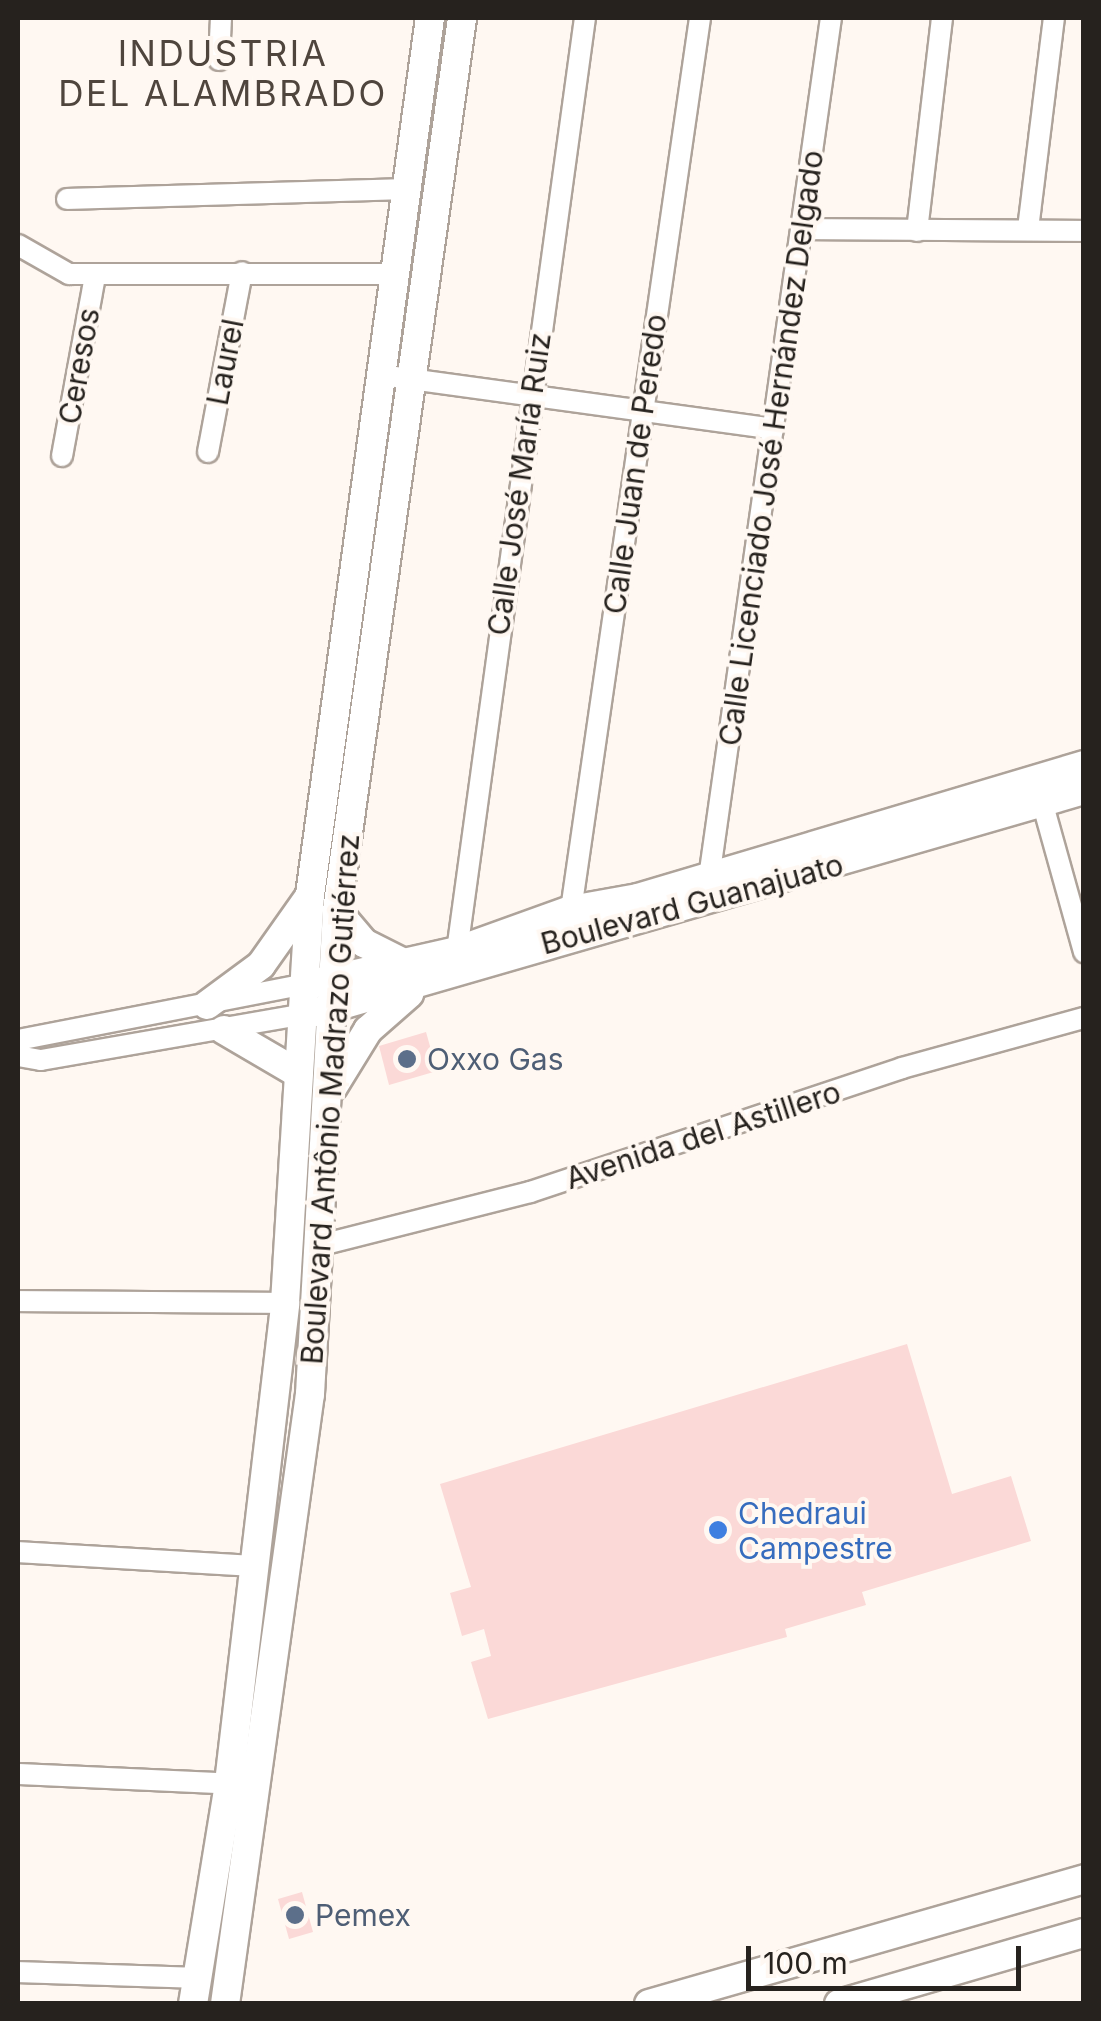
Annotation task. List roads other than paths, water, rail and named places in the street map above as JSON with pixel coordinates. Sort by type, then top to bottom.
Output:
[{"type":"street","points":[[219,60],[221,18]]},
{"type":"street","name":"Boulevard Antônio Madrazo Gutiérrez","points":[[196,1991],[243,1784],[310,1394],[338,911],[395,377],[394,274],[430,18]]},
{"type":"street","name":"Boulevard Antônio Madrazo Gutiérrez","points":[[225,2004],[257,1566],[285,1302],[301,985],[310,895],[395,377],[462,18]]},
{"type":"street","name":"Calle José María Ruiz","points":[[457,951],[584,18]]},
{"type":"street","name":"Calle Juan de Peredo","points":[[571,910],[700,18]]},
{"type":"street","name":"Calle Licenciado José Hernández Delgado","points":[[709,878],[831,18]]},
{"type":"street","points":[[917,231],[942,18]]},
{"type":"street","points":[[1028,229],[1054,18]]},
{"type":"street","points":[[67,199],[406,189]]},
{"type":"street","points":[[804,229],[1084,231]]},
{"type":"street","points":[[18,244],[55,270],[95,276],[242,272],[394,274]]},
{"type":"street","name":"Laurel","points":[[208,452],[242,272]]},
{"type":"street","name":"Ceresos","points":[[62,456],[95,276]]},
{"type":"street","points":[[395,377],[773,429]]},
{"type":"street","name":"Boulevard Guanajuato","points":[[300,1015],[332,1009],[457,951],[571,910],[709,878],[1084,765]]},
{"type":"street","name":"Boulevard Guanajuato","points":[[301,985],[411,975],[539,943],[637,924],[1042,806],[1084,790]]},
{"type":"street","points":[[1042,806],[1084,952]]},
{"type":"street","points":[[208,1005],[261,965],[310,895]]},
{"type":"street","points":[[330,1093],[368,1030],[411,975],[364,944],[338,911]]},
{"type":"street","points":[[18,1040],[301,985]]},
{"type":"street","points":[[18,1056],[41,1060],[300,1015]]},
{"type":"street","name":"Avenida del Astillero","points":[[321,1245],[530,1192],[902,1068],[1084,1018]]},
{"type":"street","points":[[224,1030],[296,1072]]},
{"type":"street","points":[[18,1300],[285,1302]]},
{"type":"street","points":[[18,1552],[257,1566]]},
{"type":"street","points":[[18,1774],[243,1784]]},
{"type":"street","points":[[649,2004],[1084,1878]]},
{"type":"street","points":[[839,2004],[1084,1934]]},
{"type":"street","points":[[230,1971],[247,2004]]},
{"type":"street","points":[[18,1972],[196,1991]]},
{"type":"place","name":"Oxxo Gas","points":[[407,1059]]},
{"type":"place","name":"Chedraui Campestre","points":[[718,1530]]},
{"type":"place","name":"Pemex","points":[[295,1915]]},
{"type":"district","name":"INDUSTRIA DEL ALAMBRADO","points":[[223,73]]}]
